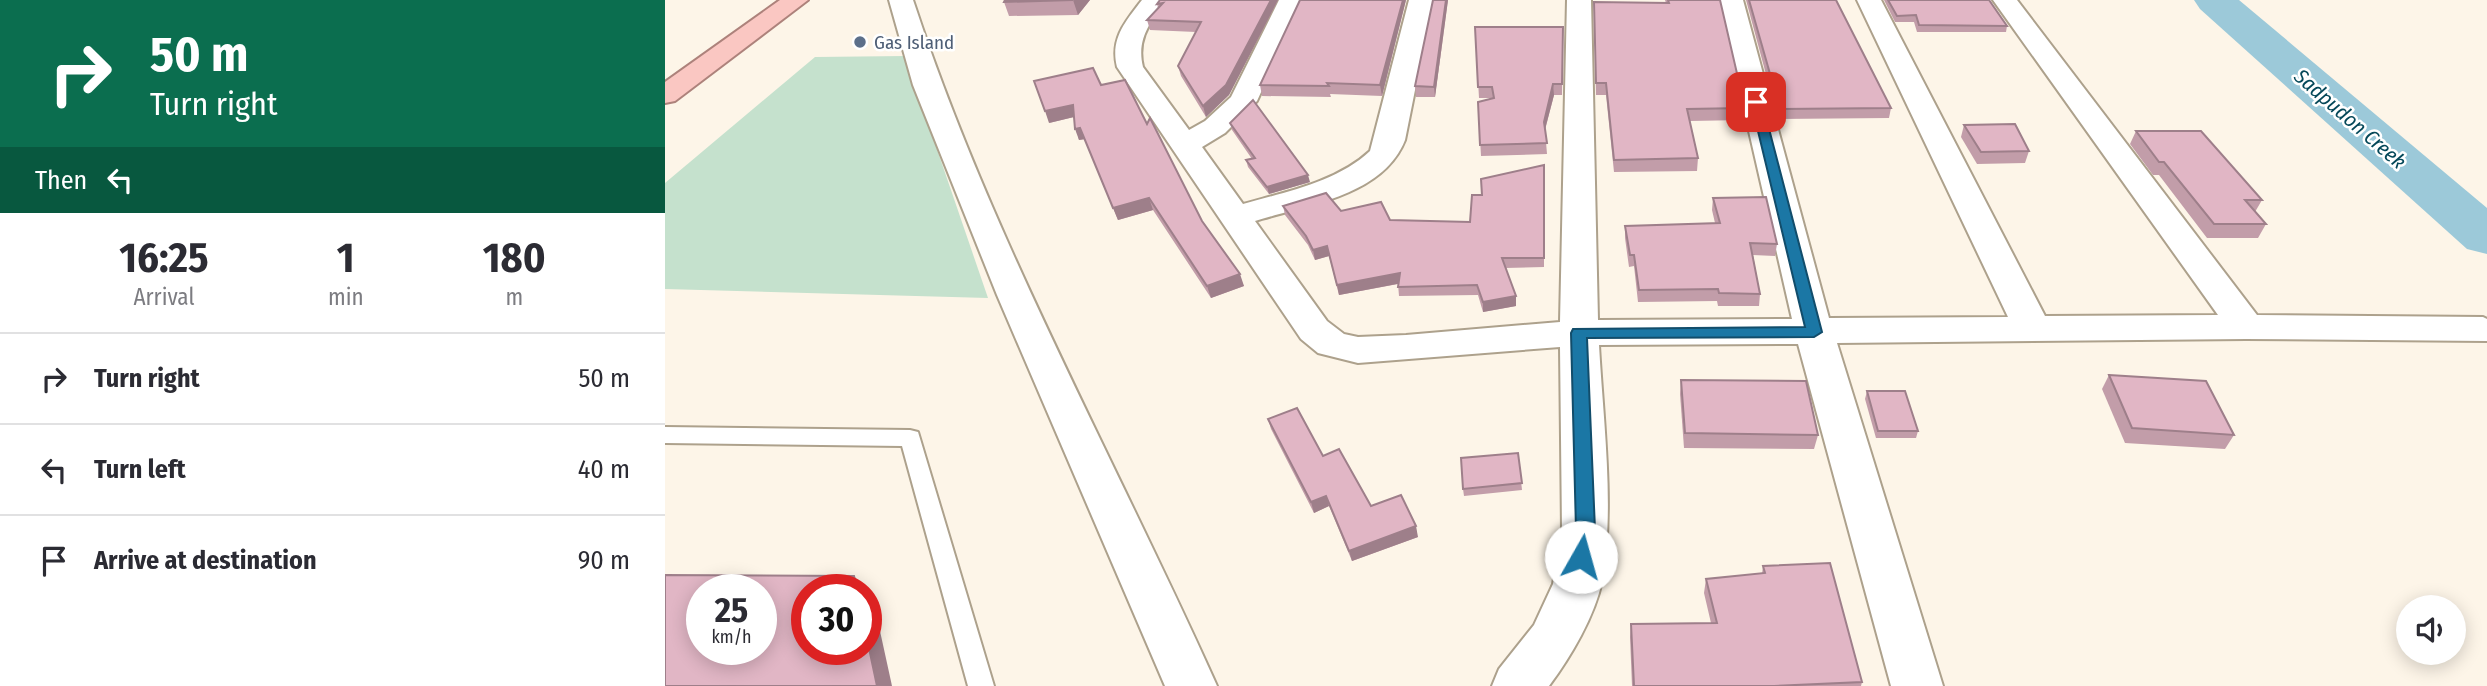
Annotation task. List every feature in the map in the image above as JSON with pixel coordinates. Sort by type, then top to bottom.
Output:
[{"type":"highway","points":[[665,71],[767,0]]},
{"type":"highway","points":[[665,95],[796,0]]},
{"type":"street","points":[[901,0],[927,85],[1005,270],[1092,472],[1191,686]]},
{"type":"street","points":[[1154,0],[1128,38],[1127,58],[1130,67],[1314,330],[1332,344],[1358,350],[1406,348],[1579,333],[2246,327],[2483,330]]},
{"type":"street","points":[[1184,145],[1215,127],[1243,102],[1291,0]]},
{"type":"street","points":[[1233,217],[1336,185],[1362,173],[1383,156],[1390,140],[1421,0]]},
{"type":"street","points":[[1518,686],[1553,640],[1577,584],[1585,530],[1579,333],[1579,0]]},
{"type":"street","points":[[1731,0],[1814,332],[1917,686]]},
{"type":"street","points":[[1869,0],[2033,328]]},
{"type":"street","points":[[2005,0],[2246,327]]},
{"type":"lane","points":[[665,435],[910,438],[981,686]]},
{"type":"green space","points":[[905,56],[988,298],[665,289],[665,183],[815,57]]},
{"type":"building","points":[[1005,0],[1073,0],[1004,2]]},
{"type":"building","points":[[1160,0],[1271,0],[1226,85],[1203,106],[1178,66],[1201,22],[1147,20],[1163,3],[1157,4]]},
{"type":"building","points":[[1300,0],[1403,0],[1380,85],[1260,85]]},
{"type":"building","points":[[1433,0],[1446,0],[1434,87],[1415,86]]},
{"type":"building","points":[[1668,0],[1720,0],[1745,108],[1687,109],[1698,158],[1614,160],[1606,83],[1596,83],[1594,2],[1669,3]]},
{"type":"building","points":[[1749,0],[1836,0],[1891,108],[1780,109]]},
{"type":"building","points":[[1888,0],[1989,0],[2007,26],[1919,25],[1916,15],[1897,16]]},
{"type":"building","points":[[1475,27],[1563,27],[1562,84],[1553,84],[1544,122],[1547,143],[1480,145],[1478,102],[1494,98],[1492,87],[1478,87]]},
{"type":"building","points":[[1093,68],[1101,85],[1125,80],[1147,124],[1150,118],[1202,221],[1240,274],[1207,286],[1149,198],[1113,208],[1080,128],[1075,129],[1073,105],[1045,111],[1034,81]]},
{"type":"building","points":[[1253,100],[1308,175],[1267,187],[1246,160],[1255,158],[1230,123]]},
{"type":"building","points":[[2015,124],[2029,151],[1981,152],[1964,125]]},
{"type":"building","points":[[2136,131],[2201,131],[2262,200],[2245,200],[2266,224],[2214,224],[2164,162],[2159,162]]},
{"type":"building","points":[[1544,165],[1544,258],[1502,258],[1516,296],[1483,302],[1477,285],[1398,287],[1400,273],[1337,285],[1327,246],[1313,250],[1306,236],[1283,206],[1326,193],[1341,211],[1381,202],[1390,220],[1470,222],[1472,195],[1482,195],[1481,179]]},
{"type":"building","points":[[1766,197],[1777,244],[1750,243],[1760,294],[1719,293],[1718,289],[1639,290],[1634,255],[1630,255],[1625,226],[1720,223],[1713,198]]},
{"type":"building","points":[[2109,375],[2206,381],[2234,435],[2132,428]]},
{"type":"building","points":[[1681,380],[1806,381],[1818,435],[1685,433]]},
{"type":"building","points":[[1867,391],[1905,391],[1918,431],[1878,431]]},
{"type":"building","points":[[1297,408],[1323,456],[1339,449],[1371,506],[1401,495],[1416,526],[1349,551],[1326,496],[1311,502],[1268,419]]},
{"type":"building","points":[[1518,453],[1522,483],[1463,489],[1461,458]]},
{"type":"building","points":[[1830,563],[1862,682],[1774,686],[1634,686],[1631,624],[1717,623],[1706,579],[1765,573],[1763,566]]},
{"type":"building","points":[[665,575],[686,575],[686,665],[777,665],[777,576],[791,576],[791,665],[873,665],[877,686],[665,686]]},
{"type":"waterway","name":"Sadpudon Creek","points":[[2214,0],[2487,237]]},
{"type":"place","name":"Gas Island","points":[[860,42]]},
{"type":"route","points":[[1581,557],[1585,530],[1579,333],[1814,332],[1756,102]]}]
